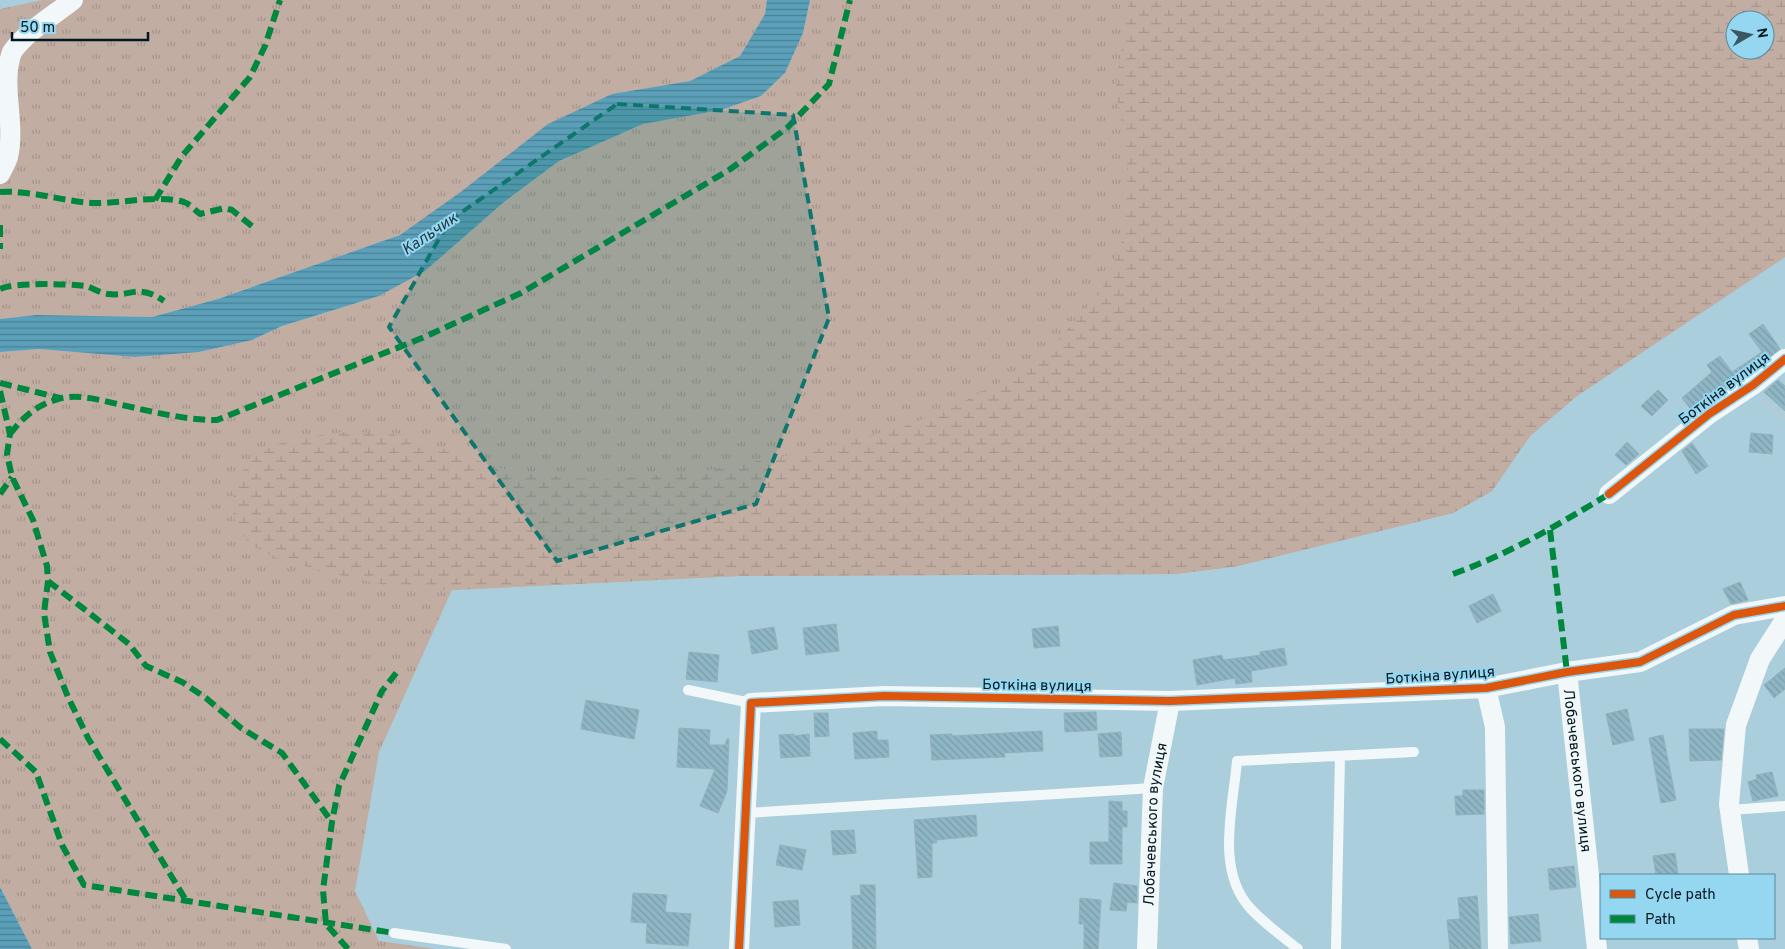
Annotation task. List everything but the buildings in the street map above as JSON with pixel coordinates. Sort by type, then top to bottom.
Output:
[{"type":"street","points":[[0,174],[9,150],[2,109],[2,76],[6,61],[20,42],[73,0]]},
{"type":"street","name":"Боткіна вулиця","points":[[1609,494],[1709,414],[1753,385],[1785,359]]},
{"type":"street","name":"Лобачевського вулиця","points":[[1597,949],[1567,672],[1640,662],[1734,615],[1785,606]]},
{"type":"street","points":[[1739,874],[1730,810],[1736,725],[1760,659],[1785,620]]},
{"type":"street","name":"Боткіна вулиця","points":[[752,703],[884,696],[1170,701],[1486,688],[1567,672]]},
{"type":"street","points":[[1486,688],[1495,727],[1498,949]]},
{"type":"street","name":"Лобачевського вулиця","points":[[1147,949],[1154,788],[1170,701]]},
{"type":"street","points":[[739,949],[752,703]]},
{"type":"lane","points":[[688,690],[752,703]]},
{"type":"lane","points":[[1298,949],[1250,908],[1234,882],[1228,854],[1237,762],[1414,752]]},
{"type":"lane","points":[[1336,949],[1340,756]]},
{"type":"lane","points":[[746,813],[1154,788]]},
{"type":"lane","points":[[1730,810],[1785,806]]},
{"type":"lane","points":[[394,933],[506,949]]},
{"type":"path","points":[[1753,385],[1770,407],[1785,417]]},
{"type":"highlighted area","points":[[617,104],[793,115],[829,318],[756,504],[557,561],[389,327],[449,221]]},
{"type":"green space","points":[[42,0],[767,0],[765,14],[740,56],[690,81],[612,94],[400,235],[218,299],[152,317],[36,315],[0,319],[0,9]]},
{"type":"green space","points":[[810,0],[1785,0],[1785,257],[1577,396],[1530,436],[1492,491],[1453,513],[1238,566],[1176,574],[739,576],[452,590],[379,752],[355,891],[379,941],[435,949],[32,949],[0,887],[0,352],[39,349],[135,357],[199,352],[252,340],[282,326],[379,296],[425,271],[504,202],[559,161],[643,124],[721,110],[761,96],[785,73],[803,33]]},
{"type":"green space","points":[[1132,0],[1785,0],[1785,257],[1577,396],[1530,436],[1492,491],[1453,513],[1238,566],[1175,574],[739,576],[452,590],[390,586],[325,572],[272,556],[250,544],[237,528],[233,513],[234,493],[241,473],[257,454],[278,444],[307,437],[344,432],[388,433],[441,448],[512,472],[598,480],[697,472],[797,454],[900,428],[949,409],[997,384],[1049,350],[1101,292],[1124,236],[1128,170],[1116,85],[1128,7]]},
{"type":"water","name":"Кальчик","points":[[767,0],[810,0],[803,33],[785,73],[761,96],[721,110],[643,124],[559,161],[504,202],[425,271],[379,296],[282,326],[252,340],[199,352],[135,357],[39,349],[0,352],[0,319],[36,315],[152,317],[218,299],[400,235],[462,191],[548,124],[612,94],[690,81],[740,56],[765,14]]},
{"type":"water","points":[[0,887],[32,949],[0,949]]},
{"type":"marked path","points":[[155,200],[182,156],[250,77],[265,46],[280,0]]},
{"type":"marked path","points":[[10,434],[25,417],[37,408],[66,397],[90,398],[193,419],[217,420],[422,338],[521,293],[729,170],[787,128],[829,84],[850,0]]},
{"type":"marked path","points":[[0,192],[35,194],[92,203],[150,199],[173,200],[186,203],[200,214],[225,208],[232,210],[253,227]]},
{"type":"marked path","points":[[0,225],[0,249]]},
{"type":"marked path","points":[[0,289],[29,284],[78,285],[108,294],[148,293],[164,301]]},
{"type":"marked path","points":[[0,383],[60,398]]},
{"type":"marked path","points":[[0,391],[10,434],[7,454],[12,477],[33,520],[47,566],[48,581],[44,613],[50,652],[68,697],[88,738],[187,902]]},
{"type":"marked path","points":[[0,494],[12,477]]},
{"type":"marked path","points":[[1453,574],[1514,548],[1609,494]]},
{"type":"marked path","points":[[1550,530],[1567,672]]},
{"type":"marked path","points":[[48,581],[129,644],[146,666],[182,682],[206,698],[241,728],[282,753],[332,822]]},
{"type":"marked path","points":[[348,949],[326,924],[323,890],[332,822],[339,786],[382,691],[397,672]]},
{"type":"marked path","points":[[0,739],[36,772],[62,845],[84,885],[394,933]]},
{"type":"cycle path","points":[[1609,494],[1709,414],[1753,385],[1785,359]]},
{"type":"cycle path","points":[[739,949],[751,703],[884,696],[1170,701],[1486,688],[1567,672],[1640,662],[1734,615],[1785,606]]}]
